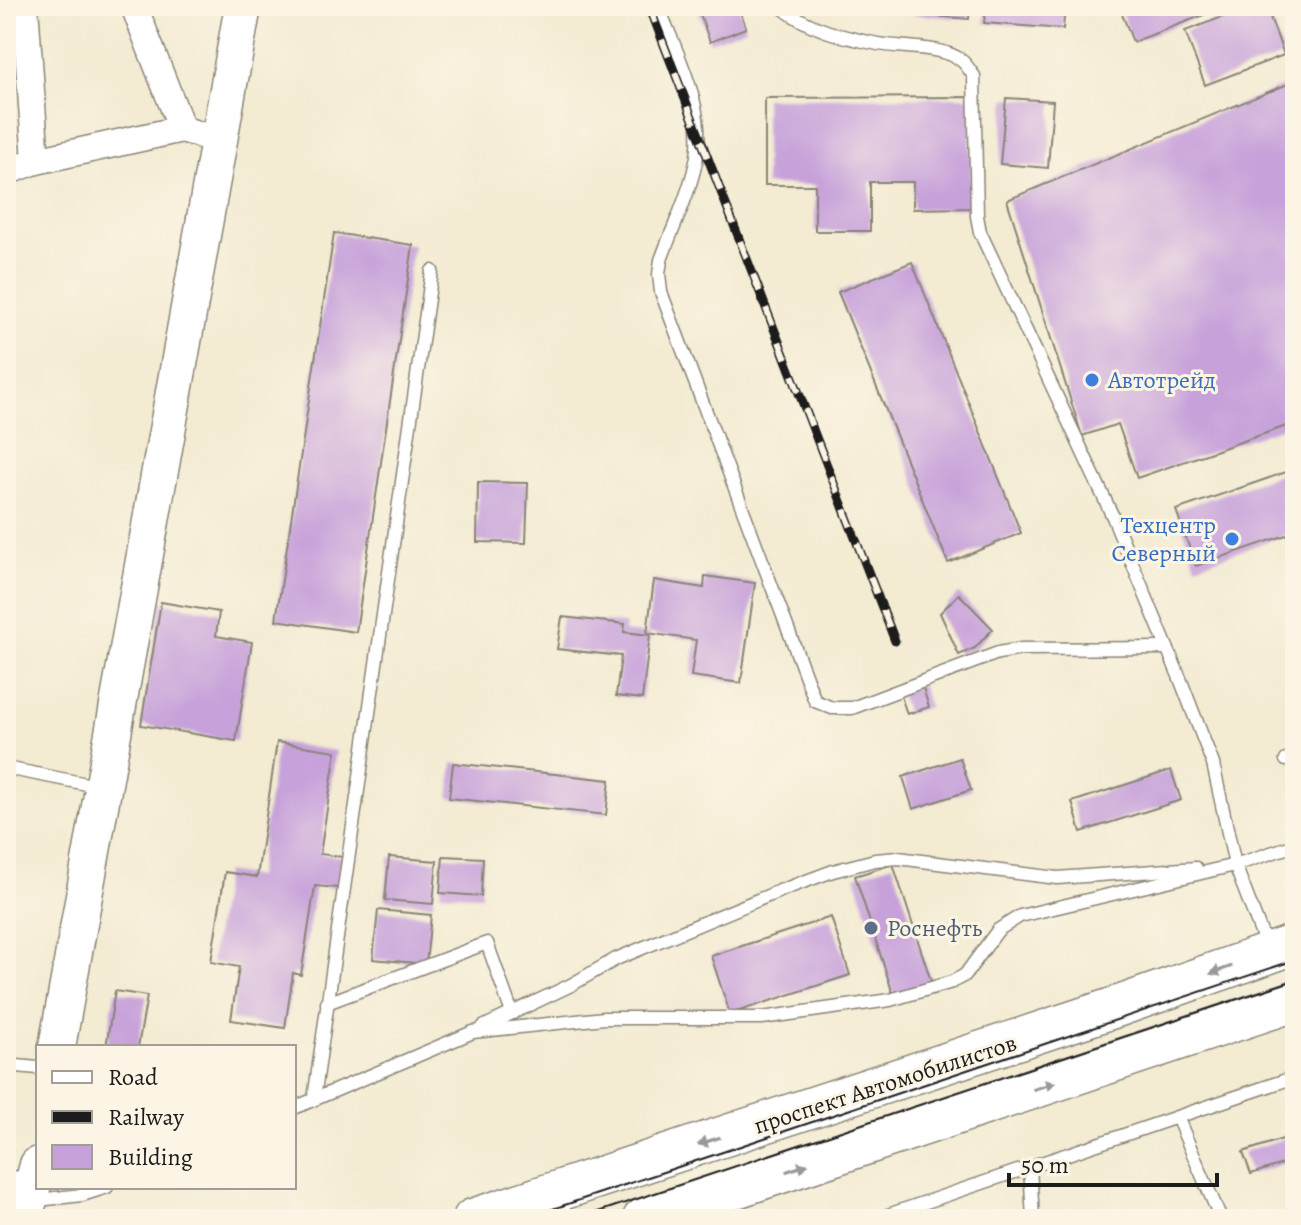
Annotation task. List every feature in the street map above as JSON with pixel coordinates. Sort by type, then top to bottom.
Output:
[{"type":"main road","name":"проспект Автомобилистов","points":[[473,1219],[1119,1006],[1282,948]]},
{"type":"main road","points":[[643,1219],[1295,1001]]},
{"type":"street","points":[[25,6],[36,161]]},
{"type":"street","points":[[134,6],[182,129]]},
{"type":"street","points":[[57,1045],[243,6]]},
{"type":"street","points":[[6,172],[36,161],[182,129],[219,141]]},
{"type":"lane","points":[[658,6],[691,89],[698,132],[695,168],[661,260],[661,292],[815,701],[832,708],[852,708],[998,653],[1022,649],[1167,648]]},
{"type":"lane","points":[[780,6],[799,21],[829,32],[877,44],[947,53],[962,61],[974,76],[980,232],[1113,517],[1213,764],[1235,865],[1282,948]]},
{"type":"lane","points":[[314,1099],[432,271]]},
{"type":"lane","points":[[6,768],[105,788]]},
{"type":"lane","points":[[473,1032],[604,1018],[762,1018],[890,1000],[952,982],[965,975],[998,930],[1020,916],[1235,865],[1295,845]]},
{"type":"lane","points":[[296,1107],[473,1032],[571,985],[616,959],[782,890],[833,871],[875,860],[898,858],[1057,878],[1235,865]]},
{"type":"lane","points":[[327,1003],[487,943],[512,1013]]},
{"type":"lane","points":[[6,1065],[36,1068]]},
{"type":"lane","points":[[876,1219],[1295,1077]]},
{"type":"lane","points":[[1177,1117],[1221,1219]]},
{"type":"lane","points":[[1030,1167],[1033,1219]]},
{"type":"lane","points":[[23,1193],[82,1195],[101,1189]]},
{"type":"building","points":[[697,6],[738,6],[746,28],[710,42]]},
{"type":"building","points":[[864,6],[970,6],[969,19],[863,10]]},
{"type":"building","points":[[986,6],[1065,6],[1063,29],[984,23]]},
{"type":"building","points":[[1119,6],[1227,6],[1133,42]]},
{"type":"building","points":[[1243,6],[1266,6],[1284,55],[1205,85],[1185,31],[1244,9]]},
{"type":"building","points":[[1295,81],[1295,423],[1137,478],[1118,424],[1082,436],[1007,200]]},
{"type":"building","points":[[971,97],[971,208],[913,209],[913,182],[870,182],[870,231],[815,231],[815,185],[765,185],[765,98]]},
{"type":"building","points":[[1006,98],[1053,101],[1048,168],[1000,164]]},
{"type":"building","points":[[334,233],[413,245],[356,632],[276,620]]},
{"type":"building","points":[[912,262],[1021,533],[948,563],[838,292]]},
{"type":"building","points":[[1295,469],[1295,532],[1196,566],[1176,510]]},
{"type":"building","points":[[478,482],[528,483],[526,543],[477,542]]},
{"type":"building","points":[[705,576],[755,583],[741,683],[691,676],[696,640],[647,633],[654,580],[704,588]]},
{"type":"building","points":[[959,594],[993,629],[975,648],[959,655],[940,613]]},
{"type":"building","points":[[161,602],[219,612],[216,636],[252,642],[236,741],[141,725]]},
{"type":"building","points":[[562,617],[625,624],[624,632],[650,635],[642,699],[616,696],[621,656],[557,649]]},
{"type":"building","points":[[922,685],[929,707],[907,714],[900,693]]},
{"type":"building","points":[[277,742],[336,751],[320,854],[343,857],[338,888],[315,886],[301,975],[293,973],[285,1028],[231,1020],[239,967],[211,962],[225,872],[257,877]]},
{"type":"building","points":[[960,758],[971,790],[913,809],[903,777]]},
{"type":"building","points":[[453,763],[610,780],[606,815],[449,798]]},
{"type":"building","points":[[1171,770],[1181,800],[1081,832],[1072,802]]},
{"type":"building","points":[[443,856],[483,858],[481,896],[440,893]]},
{"type":"building","points":[[389,857],[437,861],[433,904],[385,900]]},
{"type":"building","points":[[893,864],[932,984],[894,997],[855,876]]},
{"type":"building","points":[[378,910],[431,915],[426,964],[373,959]]},
{"type":"building","points":[[831,917],[850,975],[730,1014],[711,956]]},
{"type":"building","points":[[115,991],[147,996],[138,1045],[106,1045]]},
{"type":"building","points":[[1295,1135],[1295,1160],[1251,1174],[1243,1152]]},
{"type":"building","points":[[1180,1213],[1210,1214],[1210,1219],[1180,1219]]},
{"type":"tram line","points":[[523,1219],[1295,960]]},
{"type":"tram line","points":[[577,1219],[1295,980]]},
{"type":"railway","points":[[649,6],[895,641]]},
{"type":"place","name":"Автотрейд","points":[[1092,380]]},
{"type":"place","name":"Техцентр Северный","points":[[1232,539]]},
{"type":"place","name":"Роснефть","points":[[871,928]]}]
